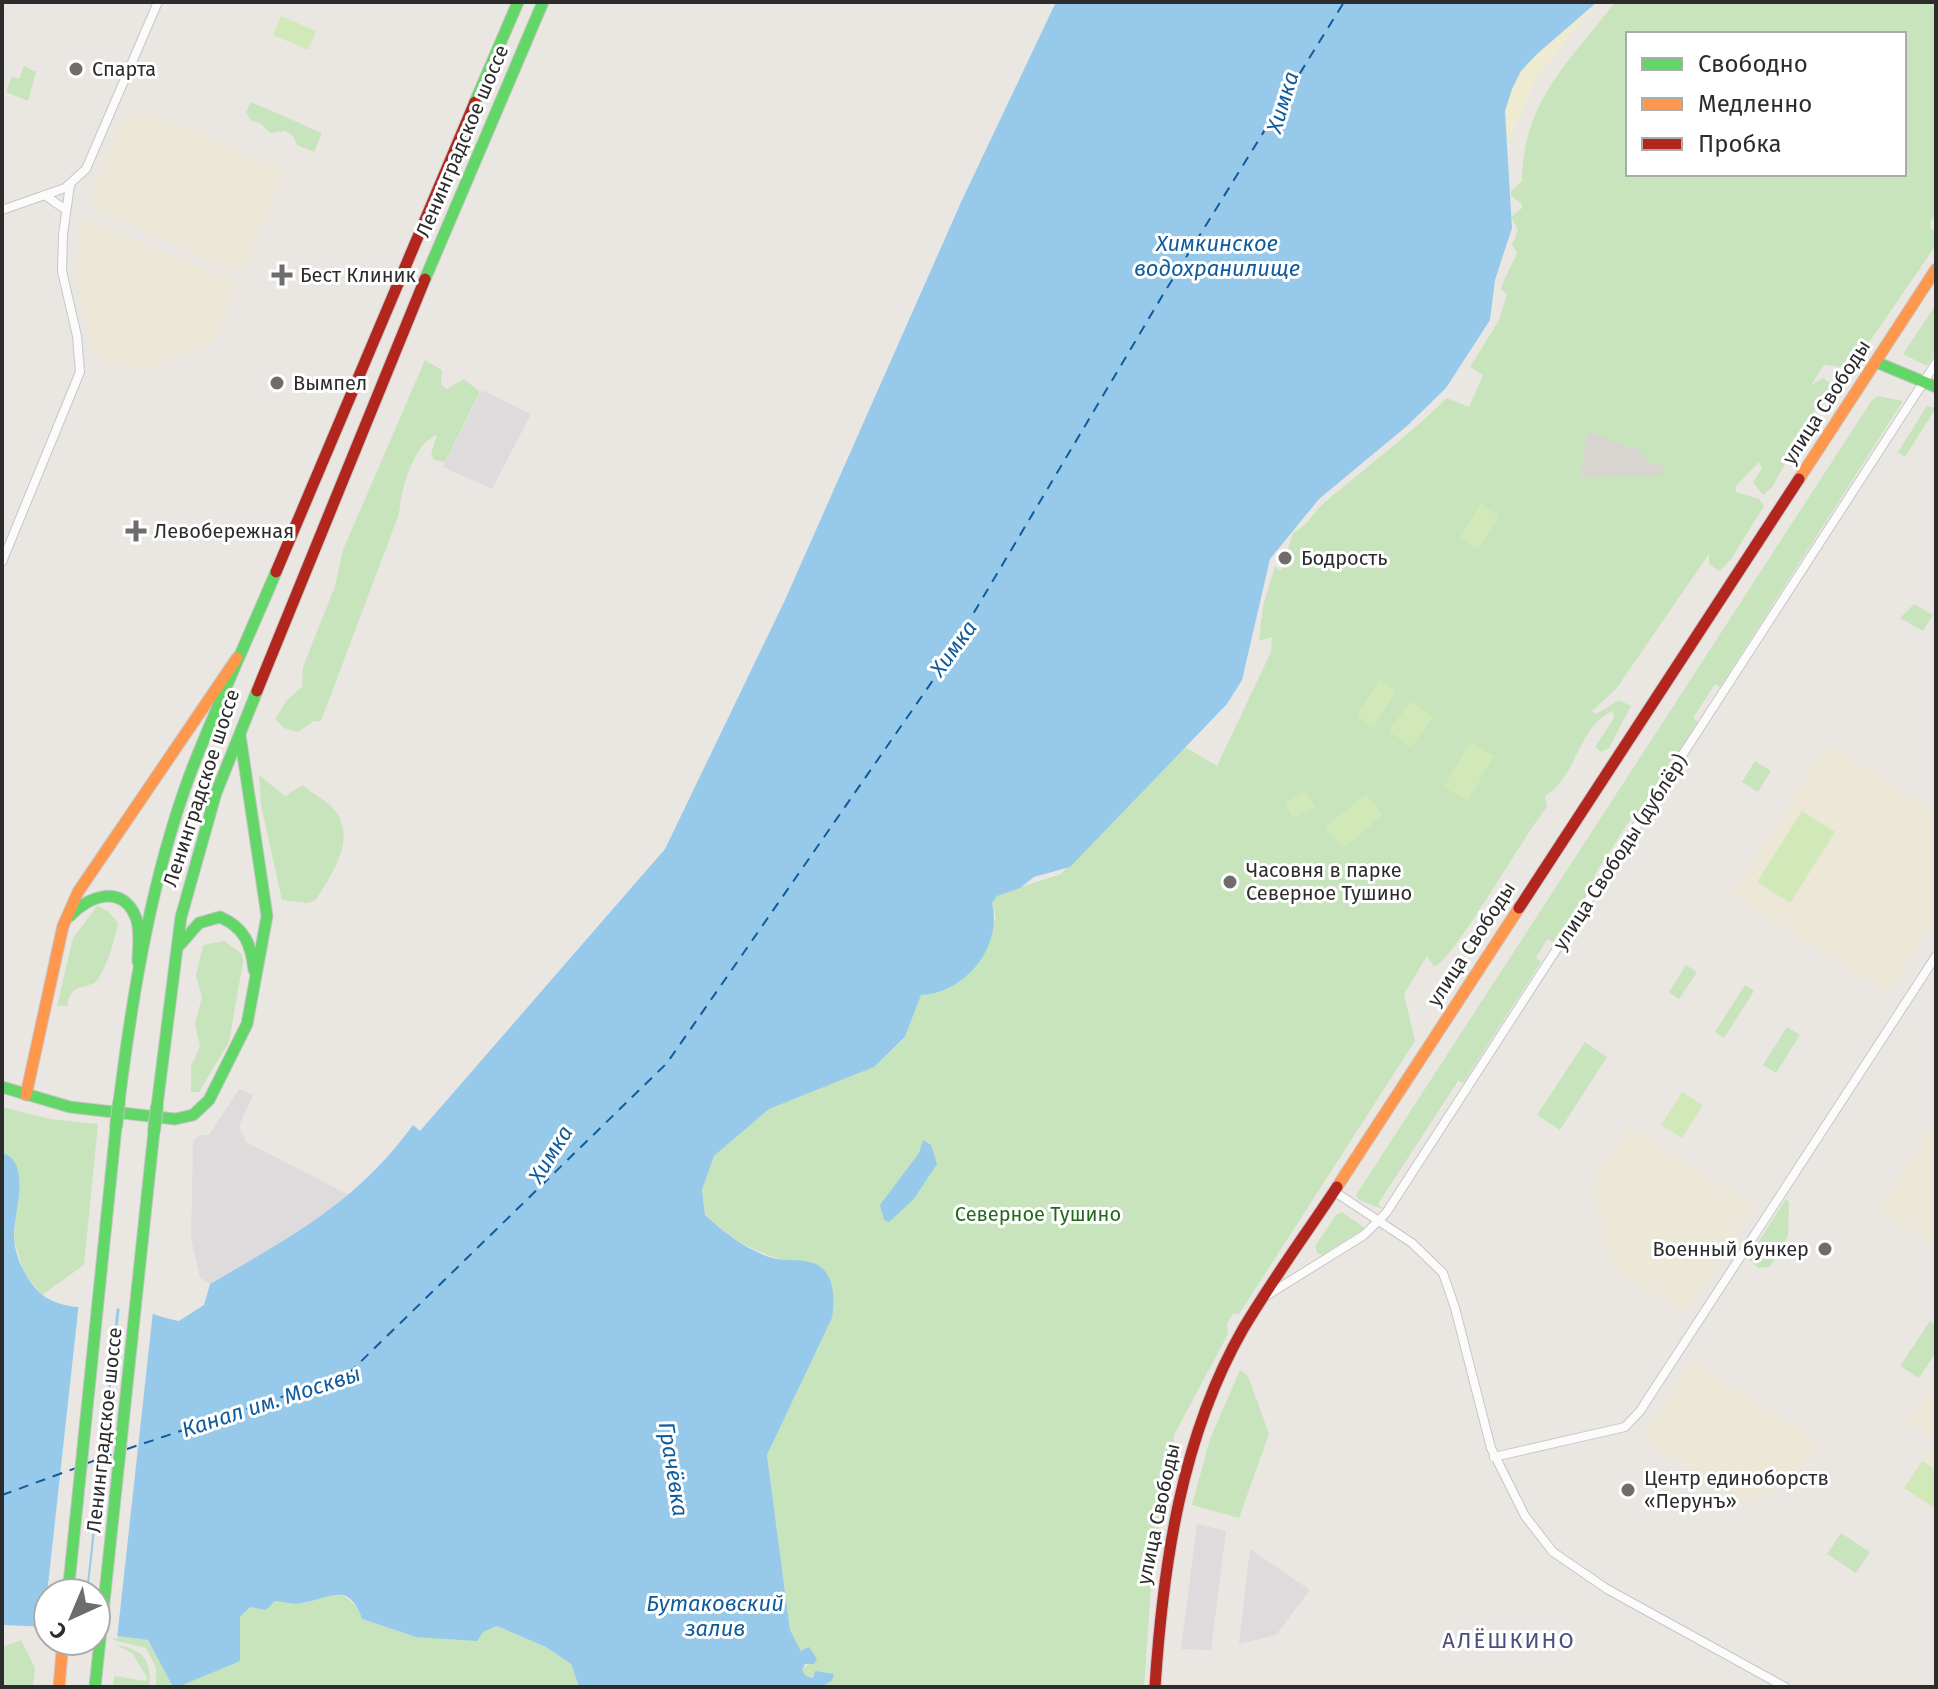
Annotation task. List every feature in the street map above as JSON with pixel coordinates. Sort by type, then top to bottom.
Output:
[{"type":"main road","name":"Ленинградское шоссе","points":[[70,1577],[119,1102],[138,964],[164,854],[192,770],[518,2]]},
{"type":"main road","name":"Ленинградское шоссе","points":[[96,1681],[174,956],[198,848],[240,728],[384,374],[543,2]]},
{"type":"main road","name":"улица Свободы","points":[[1155,1687],[1163,1586],[1188,1460],[1228,1359],[1263,1298],[1936,269]]},
{"type":"main road","points":[[1876,362],[1930,386]]},
{"type":"main road","points":[[26,1095],[63,926],[89,873],[225,672],[243,652]]},
{"type":"main road","points":[[2,1087],[98,1110],[175,1119],[201,1109],[240,1043],[267,916],[241,765],[240,728]]},
{"type":"main road","points":[[63,926],[90,897],[102,893],[119,897],[137,919],[138,964]]},
{"type":"main road","points":[[174,956],[188,932],[199,923],[220,917],[240,927],[247,936],[255,978]]},
{"type":"main road","points":[[57,1687],[61,1657]]},
{"type":"street","points":[[2,210],[70,185],[93,155],[158,2]]},
{"type":"street","points":[[2,562],[80,372],[77,336],[63,283],[62,251],[70,185]]},
{"type":"street","points":[[46,196],[66,210]]},
{"type":"street","name":"улица Свободы (дублёр)","points":[[1263,1298],[1364,1235],[1379,1220],[1930,386],[1936,363]]},
{"type":"street","points":[[1494,1457],[1625,1427],[1640,1411],[1936,956]]},
{"type":"street","points":[[1335,1192],[1379,1220],[1433,1262],[1447,1281],[1494,1457],[1525,1516],[1562,1561],[1785,1687]]},
{"type":"shaded area","points":[[127,111],[188,128],[284,172],[244,267],[236,272],[90,206],[94,186]]},
{"type":"shaded area","points":[[81,217],[236,283],[215,340],[147,370],[104,360],[92,350],[76,276]]},
{"type":"shaded area","points":[[482,390],[531,414],[492,489],[443,467]]},
{"type":"shaded area","points":[[1587,432],[1644,452],[1643,458],[1665,468],[1662,475],[1581,477]]},
{"type":"shaded area","points":[[1828,744],[1936,813],[1936,916],[1887,993],[1732,894]]},
{"type":"shaded area","points":[[239,1089],[253,1095],[239,1126],[246,1142],[349,1195],[313,1224],[210,1284],[200,1278],[191,1238],[193,1141],[201,1135],[209,1135]]},
{"type":"shaded area","points":[[1936,1119],[1936,1247],[1879,1209]]},
{"type":"shaded area","points":[[1629,1127],[1754,1206],[1685,1313],[1612,1267],[1592,1185]]},
{"type":"shaded area","points":[[1691,1361],[1819,1442],[1795,1479],[1745,1505],[1643,1439]]},
{"type":"shaded area","points":[[1936,1380],[1936,1468],[1923,1460],[1935,1441],[1908,1423]]},
{"type":"shaded area","points":[[1197,1524],[1226,1531],[1211,1650],[1181,1649]]},
{"type":"shaded area","points":[[1250,1549],[1310,1590],[1276,1635],[1239,1644]]},
{"type":"green space","name":"Северное Тушино","points":[[1615,2],[1936,2],[1936,214],[1930,222],[1931,229],[1936,230],[1936,245],[1857,360],[1849,368],[1824,365],[1811,385],[1823,378],[1836,387],[1833,397],[1816,409],[1772,487],[1763,495],[1753,482],[1762,468],[1759,462],[1736,486],[1736,492],[1759,499],[1764,506],[1731,559],[1719,571],[1709,564],[1709,554],[1616,689],[1592,711],[1596,714],[1619,700],[1631,706],[1609,748],[1601,752],[1595,747],[1614,718],[1613,711],[1592,727],[1565,776],[1545,796],[1547,807],[1457,943],[1434,967],[1427,956],[1404,994],[1415,1041],[1239,1314],[1233,1314],[1227,1323],[1228,1334],[1174,1435],[1171,1473],[1153,1558],[1144,1687],[820,1687],[832,1681],[806,1676],[802,1670],[809,1663],[807,1649],[801,1651],[790,1630],[767,1455],[832,1318],[813,1263],[782,1259],[754,1250],[705,1215],[702,1190],[714,1156],[769,1109],[874,1067],[905,1038],[921,994],[950,987],[969,970],[996,918],[992,903],[997,895],[1061,874],[1185,747],[1217,766],[1271,652],[1272,637],[1259,641],[1263,606],[1275,566],[1281,571],[1293,533],[1447,398],[1469,407],[1483,375],[1470,367],[1499,320],[1507,294],[1501,290],[1517,253],[1512,245],[1518,230],[1511,217],[1522,208],[1522,204],[1511,196],[1511,191],[1522,181],[1530,127],[1566,64]]},
{"type":"green space","points":[[281,16],[316,31],[308,50],[273,35]]},
{"type":"green space","points":[[24,66],[36,72],[28,101],[6,92],[12,76],[19,79]]},
{"type":"green space","points":[[251,102],[322,133],[314,152],[297,145],[293,136],[285,131],[270,133],[260,123],[251,121],[246,112]]},
{"type":"green space","points":[[1936,304],[1936,353],[1927,366],[1903,354]]},
{"type":"green space","points":[[425,360],[442,370],[441,383],[446,389],[464,379],[480,392],[445,462],[434,460],[431,454],[437,435],[421,447],[415,457],[402,493],[399,514],[321,721],[314,721],[298,732],[284,728],[275,719],[287,700],[302,687],[303,667],[335,586],[343,550]]},
{"type":"green space","points":[[1878,396],[1903,401],[1720,687],[1715,684],[1693,718],[1698,722],[1639,814],[1635,812],[1594,876],[1597,879],[1553,942],[1547,939],[1536,958],[1541,962],[1463,1083],[1458,1081],[1378,1204],[1383,1209],[1359,1200],[1356,1195],[1872,400]]},
{"type":"green space","points":[[1927,406],[1936,408],[1905,457],[1898,452]]},
{"type":"green space","points":[[1480,504],[1499,516],[1478,549],[1460,538]]},
{"type":"green space","points":[[1914,604],[1933,615],[1923,631],[1900,618]]},
{"type":"green space","points":[[1379,680],[1396,691],[1374,727],[1357,716]]},
{"type":"green space","points":[[1411,701],[1433,717],[1411,747],[1389,731]]},
{"type":"green space","points":[[1470,742],[1494,756],[1468,801],[1444,787]]},
{"type":"green space","points":[[1755,761],[1771,771],[1758,792],[1742,782]]},
{"type":"green space","points":[[259,775],[285,796],[303,785],[330,805],[340,819],[343,842],[340,854],[316,900],[308,903],[282,900],[261,805]]},
{"type":"green space","points":[[1306,791],[1315,807],[1293,818],[1285,803]]},
{"type":"green space","points":[[1366,794],[1383,815],[1343,848],[1325,827]]},
{"type":"green space","points":[[1802,811],[1835,832],[1790,903],[1757,882]]},
{"type":"green space","points":[[97,906],[109,912],[118,923],[105,965],[98,980],[76,989],[67,1006],[57,1006],[73,938]]},
{"type":"green space","points":[[224,941],[242,954],[243,962],[229,1042],[199,1092],[191,1092],[191,1066],[200,1046],[195,1024],[202,997],[196,976],[203,945]]},
{"type":"green space","points":[[1686,965],[1697,972],[1679,999],[1669,992]]},
{"type":"green space","points":[[1745,985],[1754,991],[1724,1038],[1715,1032]]},
{"type":"green space","points":[[1787,1027],[1800,1035],[1776,1073],[1763,1065]]},
{"type":"green space","points":[[1585,1042],[1607,1057],[1560,1130],[1537,1115]]},
{"type":"green space","points":[[1682,1092],[1703,1105],[1682,1138],[1661,1125]]},
{"type":"green space","points":[[2,1107],[50,1119],[98,1124],[84,1265],[42,1295],[24,1273],[14,1240],[19,1178],[2,1153]]},
{"type":"green space","points":[[1786,1199],[1789,1202],[1788,1236],[1770,1267],[1758,1268],[1748,1258]]},
{"type":"green space","points":[[1342,1212],[1365,1228],[1322,1255],[1317,1253],[1315,1246],[1336,1215]]},
{"type":"green space","points":[[1930,1321],[1936,1325],[1936,1352],[1919,1378],[1900,1366]]},
{"type":"green space","points":[[1240,1370],[1248,1376],[1269,1434],[1239,1518],[1192,1505],[1210,1439]]},
{"type":"green space","points":[[1922,1461],[1936,1470],[1936,1509],[1904,1488]]},
{"type":"green space","points":[[1841,1533],[1870,1552],[1856,1573],[1827,1554]]},
{"type":"green space","points":[[333,1593],[351,1602],[362,1619],[416,1637],[483,1632],[497,1626],[546,1647],[571,1664],[579,1687],[178,1687],[239,1661],[240,1617],[250,1607],[266,1610],[275,1601],[306,1603]]},
{"type":"green space","points":[[113,1635],[148,1640],[173,1687],[156,1687],[156,1668],[146,1648],[113,1640]]},
{"type":"green space","points":[[21,1640],[35,1668],[33,1687],[2,1687],[2,1647]]},
{"type":"green space","points":[[116,1645],[133,1649],[144,1657],[149,1670],[149,1687],[113,1687],[114,1676],[146,1681],[147,1677],[132,1653]]},
{"type":"sand","points":[[1594,6],[1536,78],[1508,144],[1505,113],[1515,80],[1551,38]]},
{"type":"water","name":"Химкинское водохранилище","points":[[1056,2],[1597,2],[1537,54],[1521,71],[1512,89],[1505,111],[1512,228],[1495,280],[1490,320],[1446,388],[1407,426],[1319,499],[1270,559],[1242,680],[1227,704],[1070,867],[1034,877],[1020,888],[997,896],[992,903],[992,936],[977,965],[952,986],[921,995],[905,1037],[874,1067],[769,1109],[714,1156],[702,1190],[705,1215],[735,1239],[760,1253],[813,1263],[826,1272],[832,1286],[832,1318],[767,1455],[790,1630],[801,1651],[809,1647],[817,1659],[814,1664],[805,1664],[802,1670],[806,1676],[813,1678],[815,1671],[834,1674],[832,1681],[820,1687],[579,1687],[571,1664],[546,1647],[497,1626],[483,1632],[477,1641],[416,1637],[362,1619],[351,1599],[337,1595],[299,1604],[275,1601],[266,1610],[250,1607],[240,1617],[240,1661],[173,1687],[148,1640],[112,1635],[112,1577],[32,1577],[32,1626],[2,1625],[2,1153],[11,1158],[19,1178],[14,1238],[17,1253],[26,1275],[40,1293],[63,1305],[131,1309],[179,1321],[204,1305],[210,1284],[321,1216],[369,1176],[413,1125],[420,1131],[665,849],[785,600],[962,200]]},
{"type":"water","points":[[923,1140],[931,1145],[937,1164],[913,1200],[889,1222],[884,1220],[880,1205],[919,1153]]},
{"type":"pier","points":[[79,1302],[117,1306],[88,1577],[49,1577]]},
{"type":"pier","points":[[120,1306],[153,1311],[117,1639],[112,1639],[112,1577],[90,1577]]},
{"type":"ferry route","points":[[127,1449],[347,1375],[667,1063],[938,673],[1164,293],[1344,2]]},
{"type":"ferry route","points":[[85,1464],[113,1454]]},
{"type":"ferry route","points":[[2,1495],[76,1468]]},
{"type":"traffic: fast","points":[[475,102],[518,2]]},
{"type":"traffic: fast","points":[[425,279],[543,2]]},
{"type":"traffic: fast","points":[[1876,362],[1936,387]]},
{"type":"traffic: fast","points":[[119,1102],[146,933],[178,809],[276,572]]},
{"type":"traffic: fast","points":[[157,1106],[181,917],[216,793],[257,691]]},
{"type":"traffic: fast","points":[[2,1087],[70,1107],[175,1119],[193,1115],[209,1100],[247,1024],[267,916],[240,735]]},
{"type":"traffic: fast","points":[[70,916],[95,899],[105,896],[123,900],[138,923],[138,962]]},
{"type":"traffic: fast","points":[[178,947],[199,923],[220,917],[235,926],[245,938],[254,970]]},
{"type":"traffic: fast","points":[[116,1127],[119,1102]]},
{"type":"traffic: fast","points":[[154,1131],[157,1106]]},
{"type":"traffic: fast","points":[[70,1577],[116,1127]]},
{"type":"traffic: fast","points":[[95,1687],[154,1131]]},
{"type":"traffic: slow","points":[[1799,479],[1936,269]]},
{"type":"traffic: slow","points":[[26,1095],[63,926],[78,892],[237,658]]},
{"type":"traffic: slow","points":[[1337,1187],[1519,908]]},
{"type":"traffic: slow","points":[[59,1687],[62,1657]]},
{"type":"traffic: jam","points":[[276,572],[475,102]]},
{"type":"traffic: jam","points":[[257,691],[425,279]]},
{"type":"traffic: jam","points":[[1519,908],[1799,479]]},
{"type":"traffic: jam","points":[[1155,1687],[1170,1549],[1190,1458],[1204,1413],[1243,1329],[1337,1187]]},
{"type":"place","name":"Спарта","points":[[76,69]]},
{"type":"place","name":"Бест Клиник","points":[[282,275]]},
{"type":"place","name":"Вымпел","points":[[277,383]]},
{"type":"place","name":"Левобережная","points":[[136,531]]},
{"type":"place","name":"Бодрость","points":[[1285,558]]},
{"type":"place","name":"Часовня в парке Северное Тушино","points":[[1230,882]]},
{"type":"place","name":"Военный бункер","points":[[1825,1249]]},
{"type":"place","name":"Центр единоборств «Перунъ»","points":[[1628,1490]]},
{"type":"district","name":"АЛЁШКИНО","points":[[1509,1640]]},
{"type":"water label","name":"Химка","points":[[1282,102]]},
{"type":"water label","name":"Химка","points":[[953,648]]},
{"type":"water label","name":"Химка","points":[[550,1154]]},
{"type":"water label","name":"Канал им. Москвы","points":[[271,1401]]},
{"type":"water label","name":"Грачёвка","points":[[674,1469]]},
{"type":"water label","name":"Бутаковский залив","points":[[715,1616]]}]
